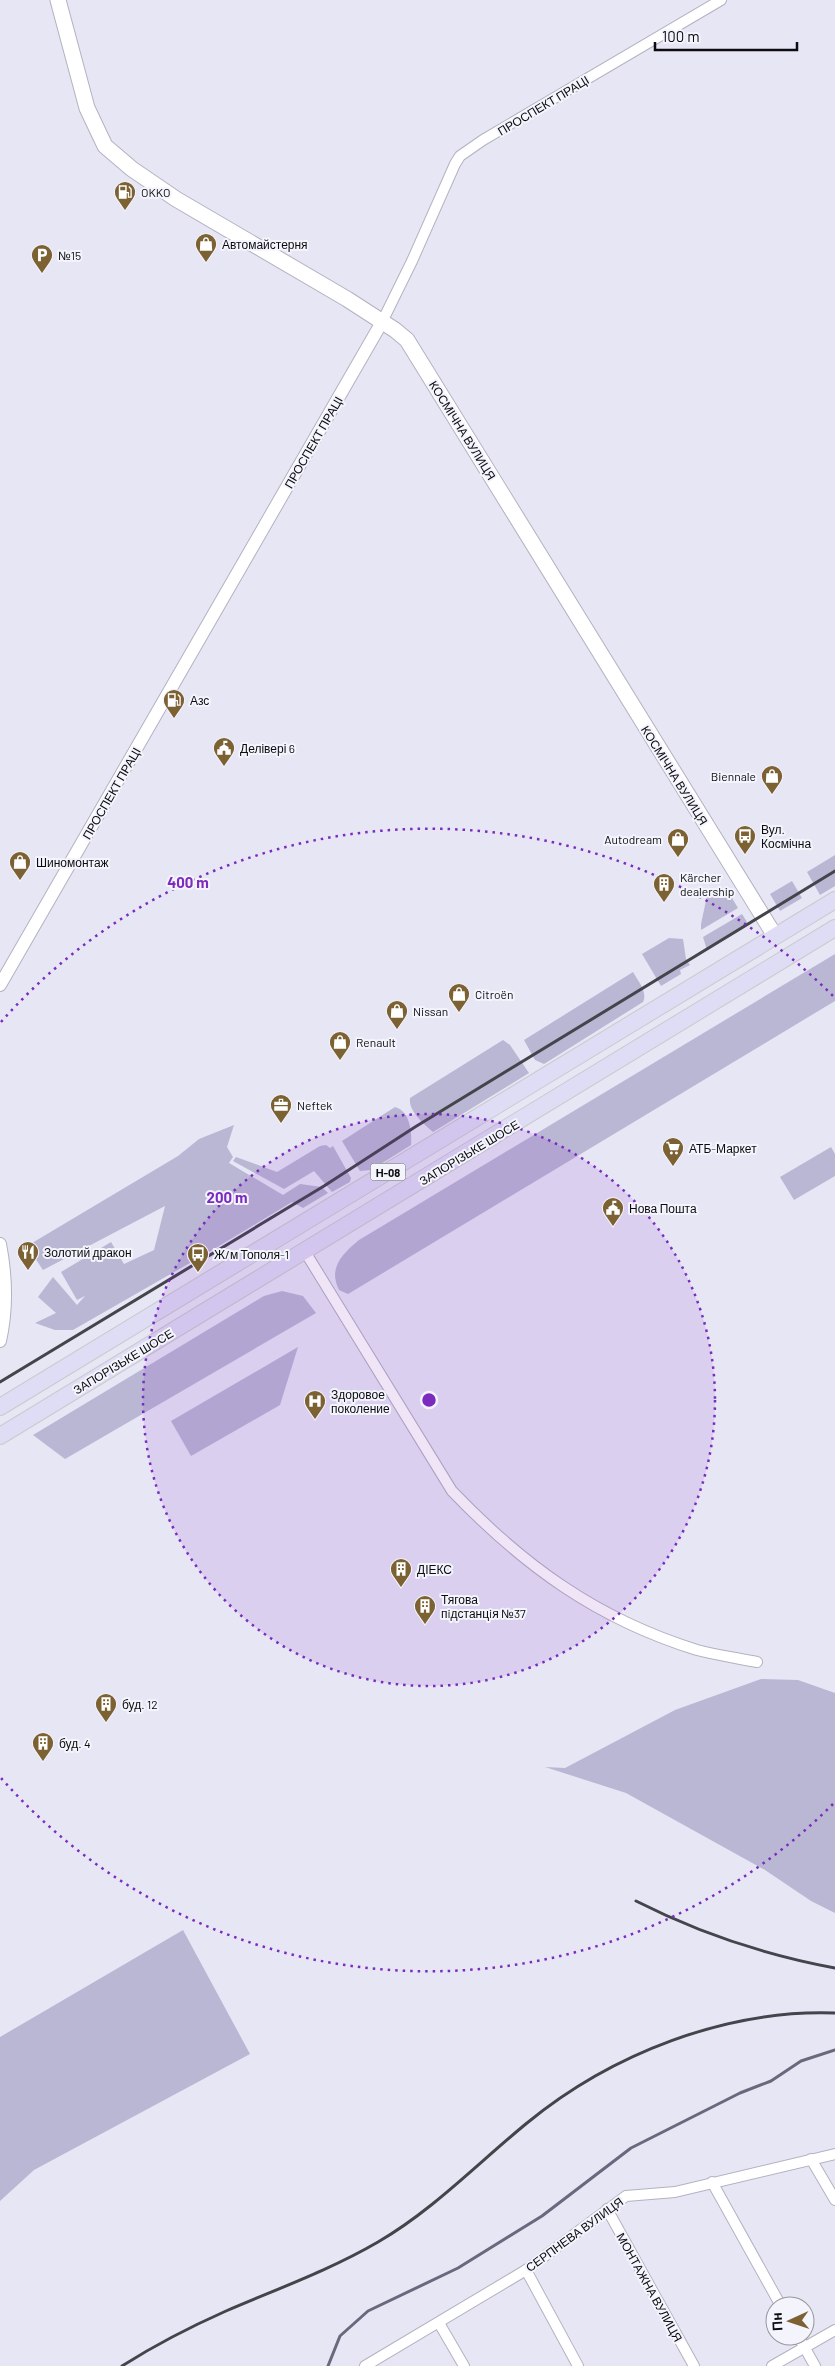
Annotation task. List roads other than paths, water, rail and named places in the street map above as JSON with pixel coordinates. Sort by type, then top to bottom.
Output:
[{"type":"main road","name":"КОСМІЧНА ВУЛИЦЯ","points":[[58,0],[87,108],[105,146],[132,169],[176,199],[252,242],[382,322],[400,334],[415,352],[788,957]]},
{"type":"main road","name":"ЗАПОРІЗЬКЕ ШОСЕ","points":[[0,1407],[835,900]]},
{"type":"main road","name":"ЗАПОРІЗЬКЕ ШОСЕ","points":[[2,1431],[544,1107],[835,928]]},
{"type":"main road","points":[[292,1230],[304,1250]]},
{"type":"street","name":"ПРОСПЕКТ ПРАЦІ","points":[[0,985],[382,322],[460,156],[483,140],[721,0]]},
{"type":"street","points":[[0,1244],[4,1286],[3,1321],[0,1341]]},
{"type":"street","points":[[304,1250],[452,1491],[488,1528],[550,1579],[610,1615],[660,1637],[700,1650],[757,1662]]},
{"type":"street","name":"СЕРПНЕВА ВУЛИЦЯ","points":[[365,2366],[526,2270],[626,2196],[675,2192],[835,2154]]},
{"type":"street","points":[[811,2159],[835,2200]]},
{"type":"street","points":[[712,2182],[775,2296]]},
{"type":"street","name":"МОНТАЖНА ВУЛИЦЯ","points":[[607,2209],[694,2366]]},
{"type":"street","points":[[526,2270],[578,2366]]},
{"type":"street","points":[[439,2322],[464,2366]]},
{"type":"street","points":[[772,2366],[835,2330]]},
{"type":"street","points":[[804,2347],[815,2366]]},
{"type":"waterway","points":[[328,2366],[340,2336],[368,2311],[458,2268],[542,2216],[631,2148],[740,2093],[771,2081],[801,2061],[835,2050]]},
{"type":"railway","points":[[0,1382],[324,1186],[415,1127],[835,871]]},
{"type":"railway","points":[[636,1901],[660,1913],[733,1942],[783,1957],[835,1968]]},
{"type":"railway","points":[[122,2366],[199,2323],[322,2270],[378,2242],[418,2216],[527,2123],[560,2098],[595,2076],[633,2057],[672,2041],[712,2028],[753,2019],[794,2014],[835,2013]]},
{"type":"place","name":"OKKO","points":[[125,211]]},
{"type":"place","name":"Автомайстерня","points":[[206,263]]},
{"type":"place","name":"№15","points":[[42,274]]},
{"type":"place","name":"Азс","points":[[174,719]]},
{"type":"place","name":"Делівері 6","points":[[224,767]]},
{"type":"place","name":"Biennale","points":[[772,795]]},
{"type":"place","name":"Вул. Космічна","points":[[745,855]]},
{"type":"place","name":"Autodream","points":[[678,858]]},
{"type":"place","name":"Шиномонтаж","points":[[20,881]]},
{"type":"place","name":"Kärcher dealership","points":[[664,903]]},
{"type":"place","name":"Citroën","points":[[459,1013]]},
{"type":"place","name":"Nissan","points":[[397,1030]]},
{"type":"place","name":"Renault","points":[[340,1061]]},
{"type":"place","name":"Neftek","points":[[281,1124]]},
{"type":"place","name":"АТБ-Маркет","points":[[673,1167]]},
{"type":"place","name":"Нова Пошта","points":[[613,1227]]},
{"type":"place","name":"Золотий дракон","points":[[28,1271]]},
{"type":"place","name":"Ж/м Тополя-1","points":[[198,1273]]},
{"type":"place","name":"Здоровое поколение","points":[[315,1420]]},
{"type":"place","name":"ДІЕКС","points":[[401,1588]]},
{"type":"place","name":"Тягова пiдстанцiя №37","points":[[425,1625]]},
{"type":"place","name":"буд. 12","points":[[106,1723]]},
{"type":"place","name":"буд. 4","points":[[43,1762]]}]
